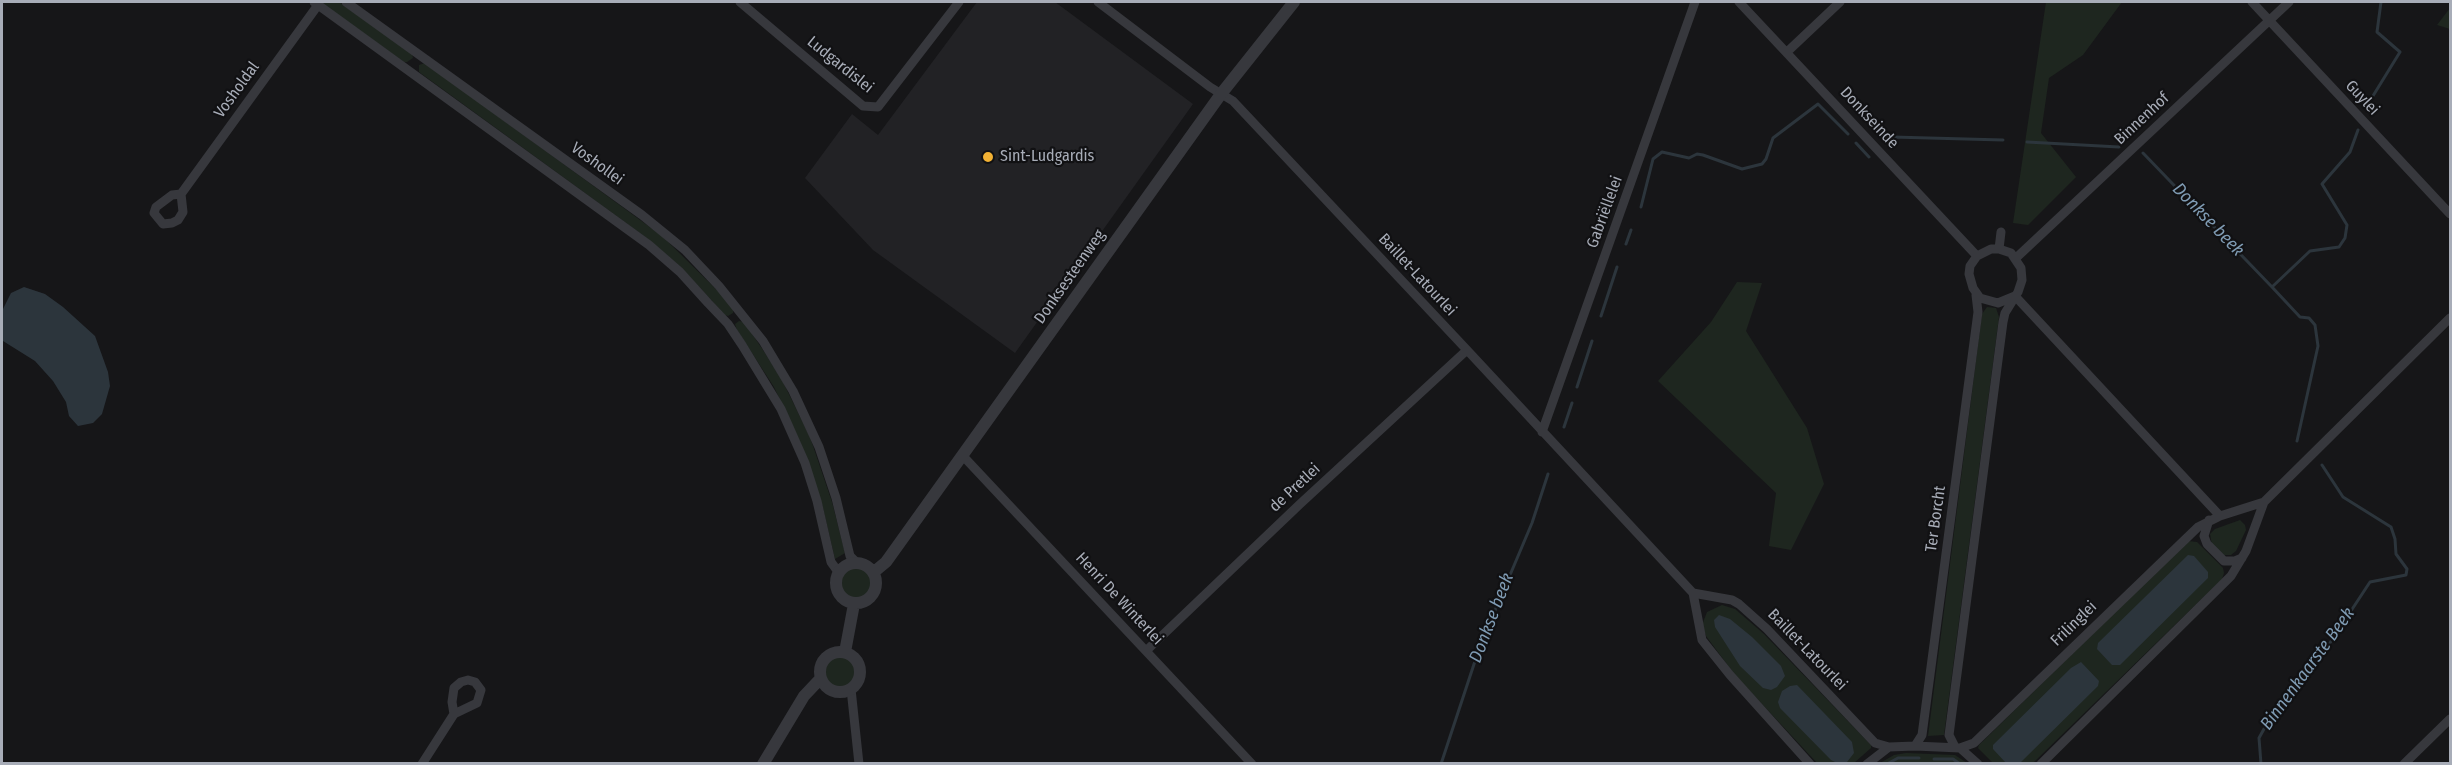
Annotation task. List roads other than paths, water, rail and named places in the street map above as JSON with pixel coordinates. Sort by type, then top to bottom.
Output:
[{"type":"street","name":"Voshollei","points":[[346,2],[664,232],[692,257],[742,313],[776,362],[808,421],[836,498],[850,556],[857,563]]},
{"type":"street","name":"Ludgardislei","points":[[740,2],[863,106],[878,107],[959,2]]},
{"type":"street","name":"Baillet-Latourlei","points":[[1098,2],[1233,101],[1693,593],[1732,600],[1740,604],[1875,742],[1889,747]]},
{"type":"street","name":"Donksesteenweg","points":[[874,572],[886,562],[963,456],[1221,94],[1294,2]]},
{"type":"street","name":"Gabriëllelei","points":[[1542,432],[1695,2]]},
{"type":"street","name":"Donkseinde","points":[[1739,2],[1977,256]]},
{"type":"street","points":[[1787,52],[1840,2]]},
{"type":"street","name":"Guylei","points":[[2252,2],[2451,214]]},
{"type":"street","name":"Binnenhof","points":[[2016,258],[2289,2]]},
{"type":"street","name":"Voshollei","points":[[316,3],[649,245],[680,272],[728,324],[768,386],[793,434],[817,501],[831,562],[839,573]]},
{"type":"street","name":"Vosholdal","points":[[181,194],[316,3]]},
{"type":"street","points":[[410,70],[421,56]]},
{"type":"street","points":[[1999,249],[2001,232]]},
{"type":"street","points":[[1978,764],[1957,748],[1949,735],[2001,334],[2005,313],[2015,296],[2022,280],[2021,268],[2016,258],[2010,253],[1991,249],[1977,256],[1969,270],[1976,293],[1983,300],[1991,302],[2003,302],[2015,296]]},
{"type":"street","name":"Ter Borcht","points":[[1915,746],[1922,735],[1924,723],[1978,312],[1976,293]]},
{"type":"street","points":[[2015,296],[2220,516]]},
{"type":"street","points":[[728,324],[742,313]]},
{"type":"street","name":"Frilinglei","points":[[2041,764],[2231,576],[2242,558],[2264,502],[2451,318]]},
{"type":"street","name":"de Pretlei","points":[[1147,650],[1300,504],[1467,350]]},
{"type":"street","name":"Henri De Winterlei","points":[[963,456],[1252,764]]},
{"type":"street","name":"Frilinglei","points":[[1957,748],[1974,743],[2186,536],[2210,520],[2264,502]]},
{"type":"street","points":[[2210,520],[2204,536],[2207,544],[2224,561],[2235,561],[2242,558]]},
{"type":"street","points":[[857,563],[874,572],[877,583],[875,591],[868,600],[854,604],[846,600],[837,589],[839,573],[849,564],[857,563]]},
{"type":"street","points":[[1693,593],[1702,640],[1730,675],[1810,764]]},
{"type":"street","points":[[844,651],[854,604]]},
{"type":"street","points":[[844,651],[854,657],[860,671],[858,681],[851,688],[836,692],[825,685],[820,669],[824,660],[836,652],[844,651]]},
{"type":"street","points":[[763,764],[804,696],[821,678]]},
{"type":"street","points":[[851,688],[859,764]]},
{"type":"street","points":[[422,764],[454,714]]},
{"type":"street","points":[[2404,764],[2451,719]]},
{"type":"street","points":[[1867,764],[1889,747],[1957,748]]},
{"type":"waterway","name":"Binnenkaarste Beek","points":[[2368,104],[2400,52],[2377,32],[2381,2]]},
{"type":"waterway","name":"Donkse beek","points":[[1641,207],[1653,159],[1662,152],[1689,158],[1697,154],[1703,155],[1742,169],[1762,164],[1773,138],[1818,104],[1848,134]]},
{"type":"waterway","name":"Binnenkaarste Beek","points":[[2297,441],[2318,346],[2315,325],[2309,318],[2300,317],[2272,287],[2310,251],[2339,247],[2345,238],[2347,225],[2322,184],[2350,152],[2358,130]]},
{"type":"waterway","name":"Donkse beek","points":[[1888,140],[1892,137],[2003,140]]},
{"type":"waterway","name":"Donkse beek","points":[[2027,142],[2119,147]]},
{"type":"waterway","name":"Donkse beek","points":[[1856,143],[1869,157]]},
{"type":"waterway","name":"Donkse beek","points":[[2143,153],[2272,287]]},
{"type":"waterway","name":"Donkse beek","points":[[1626,244],[1631,230]]},
{"type":"waterway","name":"Donkse beek","points":[[1601,316],[1617,267]]},
{"type":"waterway","name":"Donkse beek","points":[[1577,387],[1592,341]]},
{"type":"waterway","name":"Donkse beek","points":[[1564,427],[1572,403]]},
{"type":"waterway","name":"Binnenkaarste Beek","points":[[2261,764],[2259,738],[2275,709],[2320,658],[2370,582],[2406,575],[2407,569],[2396,554],[2391,527],[2343,497],[2322,465]]},
{"type":"waterway","name":"Donkse beek","points":[[1441,764],[1480,646],[1532,523],[1548,474]]},
{"type":"waterway","points":[[1887,764],[1898,758],[1919,758]]},
{"type":"waterway","points":[[1934,759],[1953,759],[1960,764]]},
{"type":"place","name":"Sint-Ludgardis","points":[[988,157]]}]
